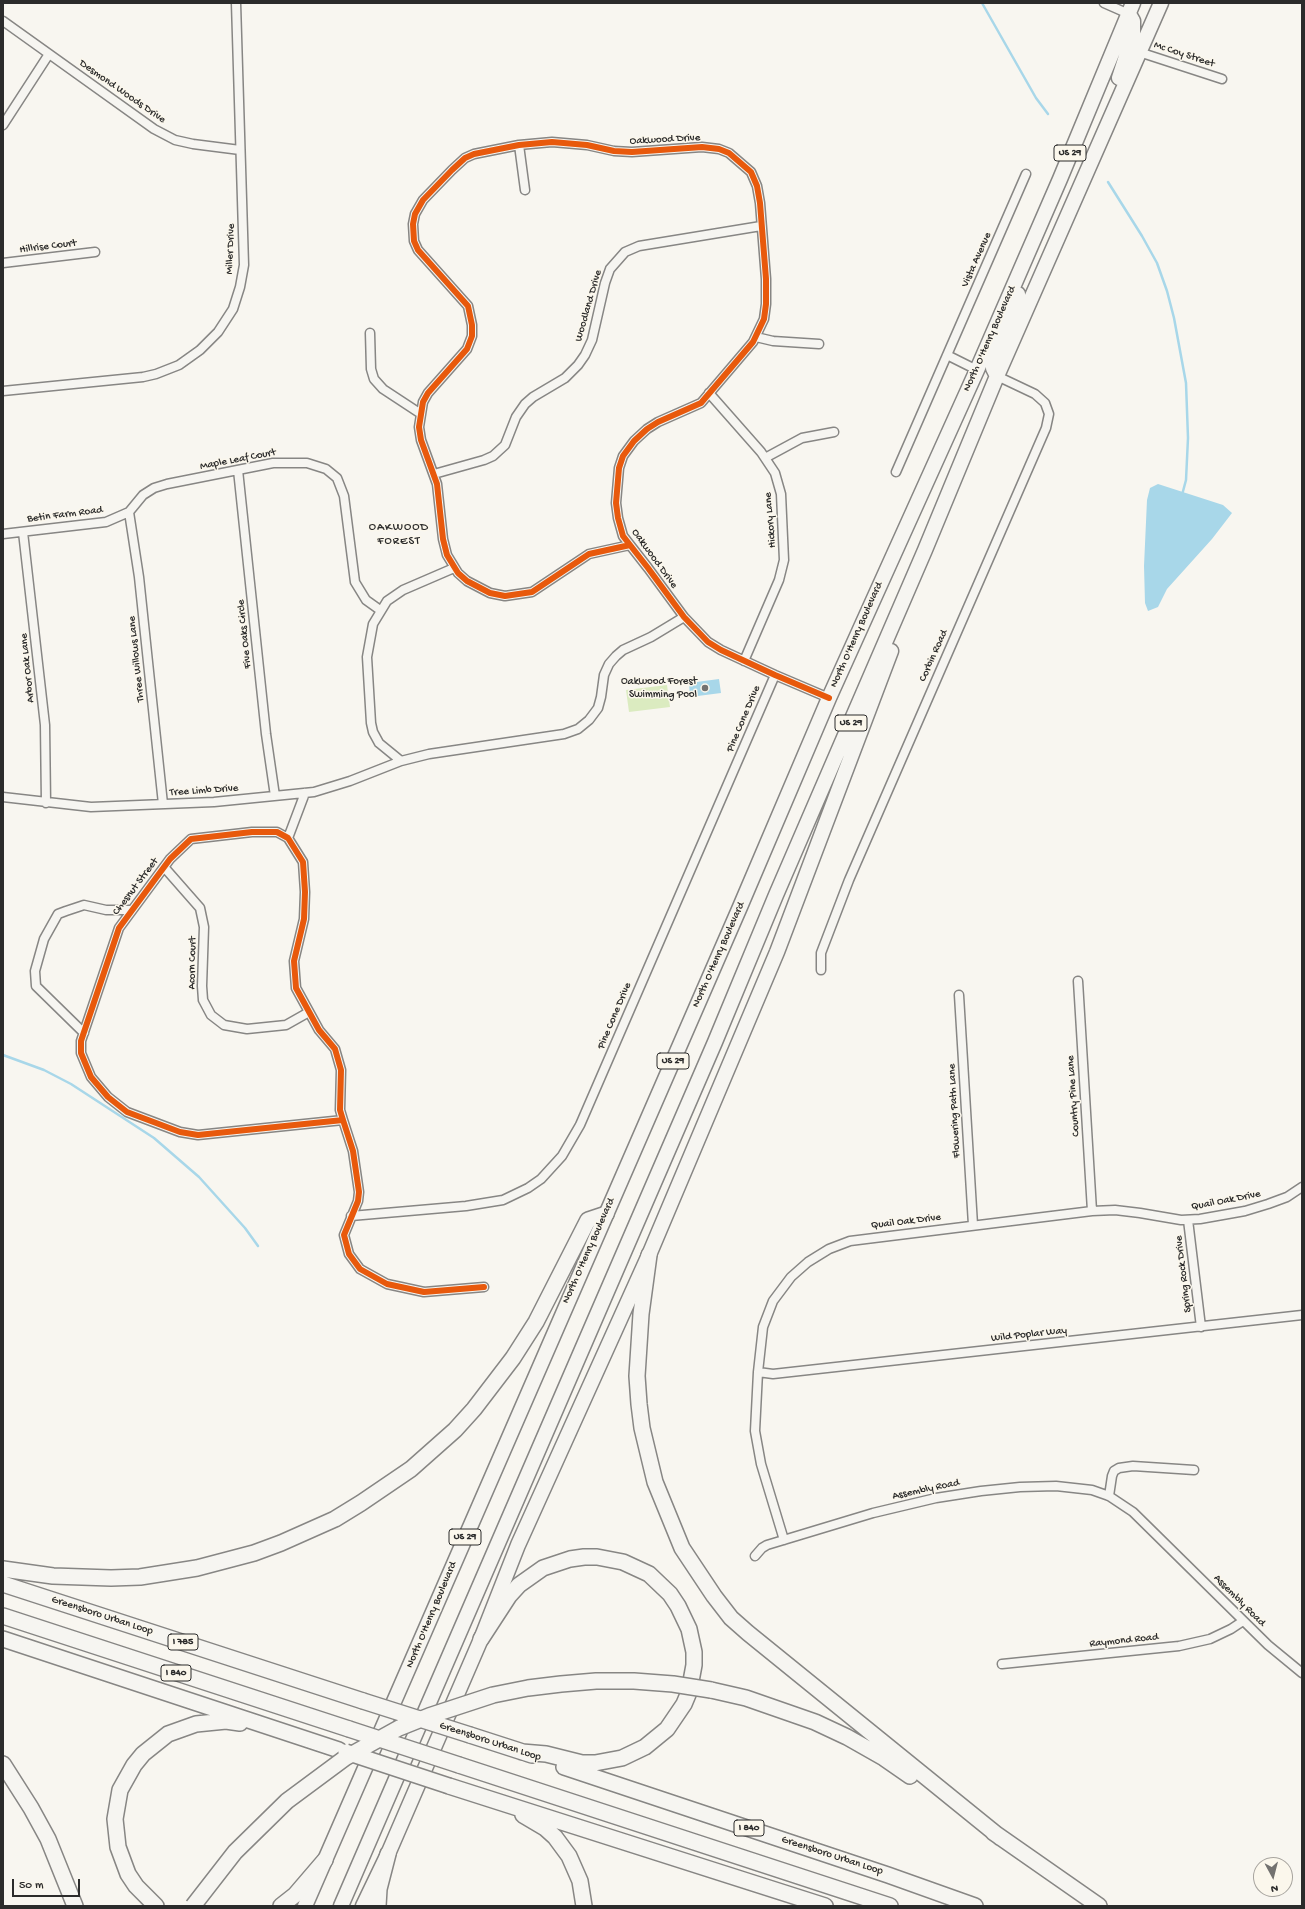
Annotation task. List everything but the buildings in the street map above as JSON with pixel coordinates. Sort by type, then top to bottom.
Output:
[{"type":"highway","name":"North O'Henry Boulevard","points":[[341,1906],[715,1042],[776,895],[925,550],[997,376],[1161,3]]},
{"type":"highway","points":[[1097,146],[1133,35],[1131,8]]},
{"type":"highway","name":"North O'Henry Boulevard","points":[[305,1906],[830,698],[977,370],[1131,8]]},
{"type":"highway","points":[[997,376],[993,368],[994,357],[1014,307],[1041,221]]},
{"type":"highway","points":[[363,1906],[388,1854],[481,1639],[518,1545],[649,1255],[777,952],[892,649],[925,550]]},
{"type":"highway","points":[[3,1569],[54,1576],[111,1578],[140,1577],[197,1568],[254,1553],[281,1543],[328,1522],[361,1504],[386,1488],[416,1464],[455,1430],[474,1409],[514,1358],[536,1322],[588,1220],[606,1214]]},
{"type":"highway","points":[[649,1255],[641,1314],[637,1376],[639,1404],[642,1428],[656,1482],[682,1548],[714,1596],[731,1618],[1000,1838]]},
{"type":"highway","points":[[481,1639],[505,1602],[519,1585],[543,1568],[563,1561],[584,1557],[597,1557],[623,1562],[649,1574],[670,1594],[678,1606],[689,1629],[694,1652],[694,1665],[689,1692],[676,1717],[667,1729],[651,1743],[622,1758],[595,1763],[582,1763],[546,1754],[522,1752]]},
{"type":"highway","name":"Greensboro Urban Loop","points":[[3,1584],[522,1752],[607,1782],[888,1874],[975,1906]]},
{"type":"highway","name":"I 840","points":[[3,1616],[890,1906]]},
{"type":"highway","points":[[3,1639],[449,1786],[825,1906]]},
{"type":"highway","points":[[193,1906],[235,1852],[286,1801],[345,1758],[399,1728],[429,1716],[493,1695],[528,1688],[596,1681],[634,1681],[673,1684],[711,1690],[781,1709],[815,1722],[847,1737],[884,1758],[1099,1906]]},
{"type":"highway","points":[[156,1906],[136,1886],[128,1874],[118,1847],[115,1833],[117,1805],[120,1790],[134,1765],[154,1743],[168,1734],[188,1726],[226,1721],[265,1726]]},
{"type":"highway","points":[[3,1764],[28,1803],[48,1839],[75,1906]]},
{"type":"highway","points":[[499,1802],[545,1828],[562,1846],[576,1868],[580,1881],[584,1906]]},
{"type":"highway","points":[[378,1906],[379,1889],[388,1854]]},
{"type":"highway","points":[[281,1906],[295,1895],[325,1860]]},
{"type":"street","name":"Miller Drive","points":[[3,391],[143,377],[156,374],[179,365],[200,350],[218,332],[233,309],[240,287],[244,265],[236,3]]},
{"type":"street","points":[[1104,3],[1131,8]]},
{"type":"street","name":"Desmond Woods Drive","points":[[3,21],[154,129],[175,140],[193,144],[240,150]]},
{"type":"street","name":"Mc Coy Street","points":[[1139,52],[1222,79]]},
{"type":"street","points":[[3,125],[49,54]]},
{"type":"street","name":"Oakwood Drive","points":[[454,568],[443,539],[438,490],[434,474],[421,440],[419,428],[423,402],[428,393],[464,355],[472,336],[472,325],[468,306],[418,250],[412,232],[415,214],[423,200],[465,158],[485,150],[519,145],[566,142],[632,152],[702,147],[719,149],[729,153],[751,172],[757,186],[766,304],[764,319],[756,337],[701,403],[648,429],[634,441],[623,456],[617,480],[616,503],[624,536],[684,617],[708,642],[744,661],[830,698]]},
{"type":"street","points":[[519,145],[525,190]]},
{"type":"street","name":"Vista Avenue","points":[[896,472],[1026,174]]},
{"type":"street","name":"Woodland Drive","points":[[434,474],[493,456],[505,444],[516,417],[524,404],[532,397],[565,378],[578,365],[586,355],[592,340],[605,283],[610,269],[625,252],[639,246],[761,226]]},
{"type":"street","name":"Hillrise Court","points":[[3,263],[95,252]]},
{"type":"street","points":[[370,333],[371,369],[374,379],[383,389],[421,414]]},
{"type":"street","points":[[756,337],[773,341],[818,344]]},
{"type":"street","points":[[947,355],[977,370]]},
{"type":"street","name":"Corbin Road","points":[[821,970],[821,953],[849,880],[1046,428],[1048,414],[1045,403],[1035,394],[997,376]]},
{"type":"street","name":"Hickory Lane","points":[[709,393],[765,458],[775,472],[782,494],[784,560],[779,580],[744,661]]},
{"type":"street","points":[[765,458],[802,438],[834,432]]},
{"type":"street","name":"Maple Leaf Court","points":[[129,512],[143,495],[154,488],[273,463],[302,462],[326,469],[338,478],[344,496],[355,582],[366,600],[380,610]]},
{"type":"street","name":"Five Oaks Circle","points":[[238,470],[266,734],[275,796]]},
{"type":"street","name":"Betin Farm Road","points":[[3,534],[106,522],[129,512]]},
{"type":"street","name":"Three Willows Lane","points":[[129,512],[139,576],[163,804]]},
{"type":"street","name":"Arbor Oak Lane","points":[[23,532],[45,725],[46,803]]},
{"type":"street","points":[[630,545],[590,554],[532,592],[505,596],[484,590],[467,581],[454,568],[403,590],[387,601],[380,610],[373,624],[367,657],[371,723],[373,732],[379,742],[402,761],[446,752],[564,734],[578,729],[589,720],[598,708],[602,697],[604,675],[616,656],[684,617]]},
{"type":"street","name":"Pine Cone Drive","points":[[352,1216],[466,1206],[503,1200],[528,1188],[541,1179],[562,1156],[580,1125],[775,675]]},
{"type":"street","name":"Tree Limb Drive","points":[[3,797],[91,807],[163,804],[275,796],[314,792],[350,781],[402,761]]},
{"type":"street","points":[[305,793],[288,838],[302,862],[306,892],[304,920],[294,961],[296,988],[319,1030],[335,1049],[341,1070],[340,1110],[353,1151],[359,1192],[358,1201],[344,1235],[349,1254],[360,1269],[387,1284],[424,1292],[484,1287]]},
{"type":"street","name":"Chesnut Street","points":[[288,838],[277,832],[252,832],[191,840],[164,867],[119,928],[84,1032],[81,1042],[81,1053],[91,1076],[108,1097],[127,1112],[180,1132],[198,1135],[343,1120]]},
{"type":"street","name":"Acorn Court","points":[[164,867],[200,908],[204,927],[202,986],[204,1000],[211,1016],[224,1025],[247,1029],[286,1025],[308,1012]]},
{"type":"street","points":[[84,1032],[36,986],[35,971],[44,939],[58,914],[84,905],[106,910],[132,910]]},
{"type":"street","name":"Country Pine Lane","points":[[1078,981],[1092,1211]]},
{"type":"street","name":"Flowering Path Lane","points":[[959,994],[973,1225]]},
{"type":"street","name":"Quail Oak Drive","points":[[784,1540],[761,1464],[754,1431],[758,1372],[763,1327],[773,1301],[791,1277],[808,1262],[829,1249],[850,1241],[1092,1211],[1134,1212],[1188,1220],[1200,1219],[1268,1204],[1287,1197],[1302,1186]]},
{"type":"street","name":"Spring Rock Drive","points":[[1188,1220],[1201,1327]]},
{"type":"street","name":"Wild Poplar Way","points":[[758,1372],[773,1374],[1302,1315]]},
{"type":"street","points":[[1109,1496],[1112,1476],[1114,1471],[1118,1468],[1133,1466],[1194,1470]]},
{"type":"street","name":"Assembly Road","points":[[755,1556],[762,1548],[784,1540],[904,1505],[981,1490],[1056,1486],[1082,1488],[1109,1496],[1125,1505],[1243,1621],[1302,1673]]},
{"type":"street","name":"Raymond Road","points":[[1002,1664],[1179,1646],[1210,1639],[1231,1629],[1243,1621]]},
{"type":"green space","points":[[667,685],[670,707],[629,712],[626,690]]},
{"type":"water","points":[[1158,484],[1223,505],[1232,513],[1212,539],[1167,589],[1158,607],[1148,611],[1145,603],[1144,566],[1147,500],[1150,488]]},
{"type":"water","name":"Oakwood Forest Swimming Pool","points":[[719,679],[721,693],[690,697],[689,683]]},
{"type":"waterway","points":[[982,3],[1036,98],[1048,114]]},
{"type":"waterway","points":[[1108,182],[1157,263],[1167,291],[1174,318],[1186,383],[1188,438],[1186,480],[1182,495]]},
{"type":"waterway","points":[[3,1055],[44,1070],[71,1084],[154,1138],[199,1177],[245,1228],[258,1246]]},
{"type":"cycle path","points":[[630,545],[589,554],[532,592],[505,596],[490,593],[467,581],[458,573],[447,555],[443,539],[437,484],[421,440],[419,427],[423,402],[428,393],[467,349],[472,336],[472,325],[468,306],[418,250],[414,241],[413,224],[415,214],[423,200],[465,158],[474,154],[519,145],[552,142],[587,145],[614,151],[632,152],[702,147],[719,149],[729,153],[751,172],[757,186],[760,203],[766,279],[766,304],[764,319],[753,342],[701,403],[658,422],[647,429],[634,441],[623,456],[619,468],[616,503],[618,518],[623,536],[648,568],[684,617],[708,642],[721,650],[775,675],[829,698]]},
{"type":"cycle path","points":[[343,1120],[198,1135],[180,1132],[127,1112],[108,1097],[91,1077],[81,1053],[81,1041],[119,928],[170,859],[191,839],[252,832],[277,832],[288,838],[303,862],[305,892],[304,919],[294,961],[296,988],[319,1030],[335,1049],[341,1070],[340,1110],[353,1151],[359,1192],[358,1201],[344,1235],[349,1254],[360,1269],[387,1284],[424,1292],[484,1287]]},
{"type":"place","name":"Oakwood Forest Swimming Pool","points":[[705,688]]},
{"type":"district","name":"OAKWOOD FOREST","points":[[399,535]]}]
